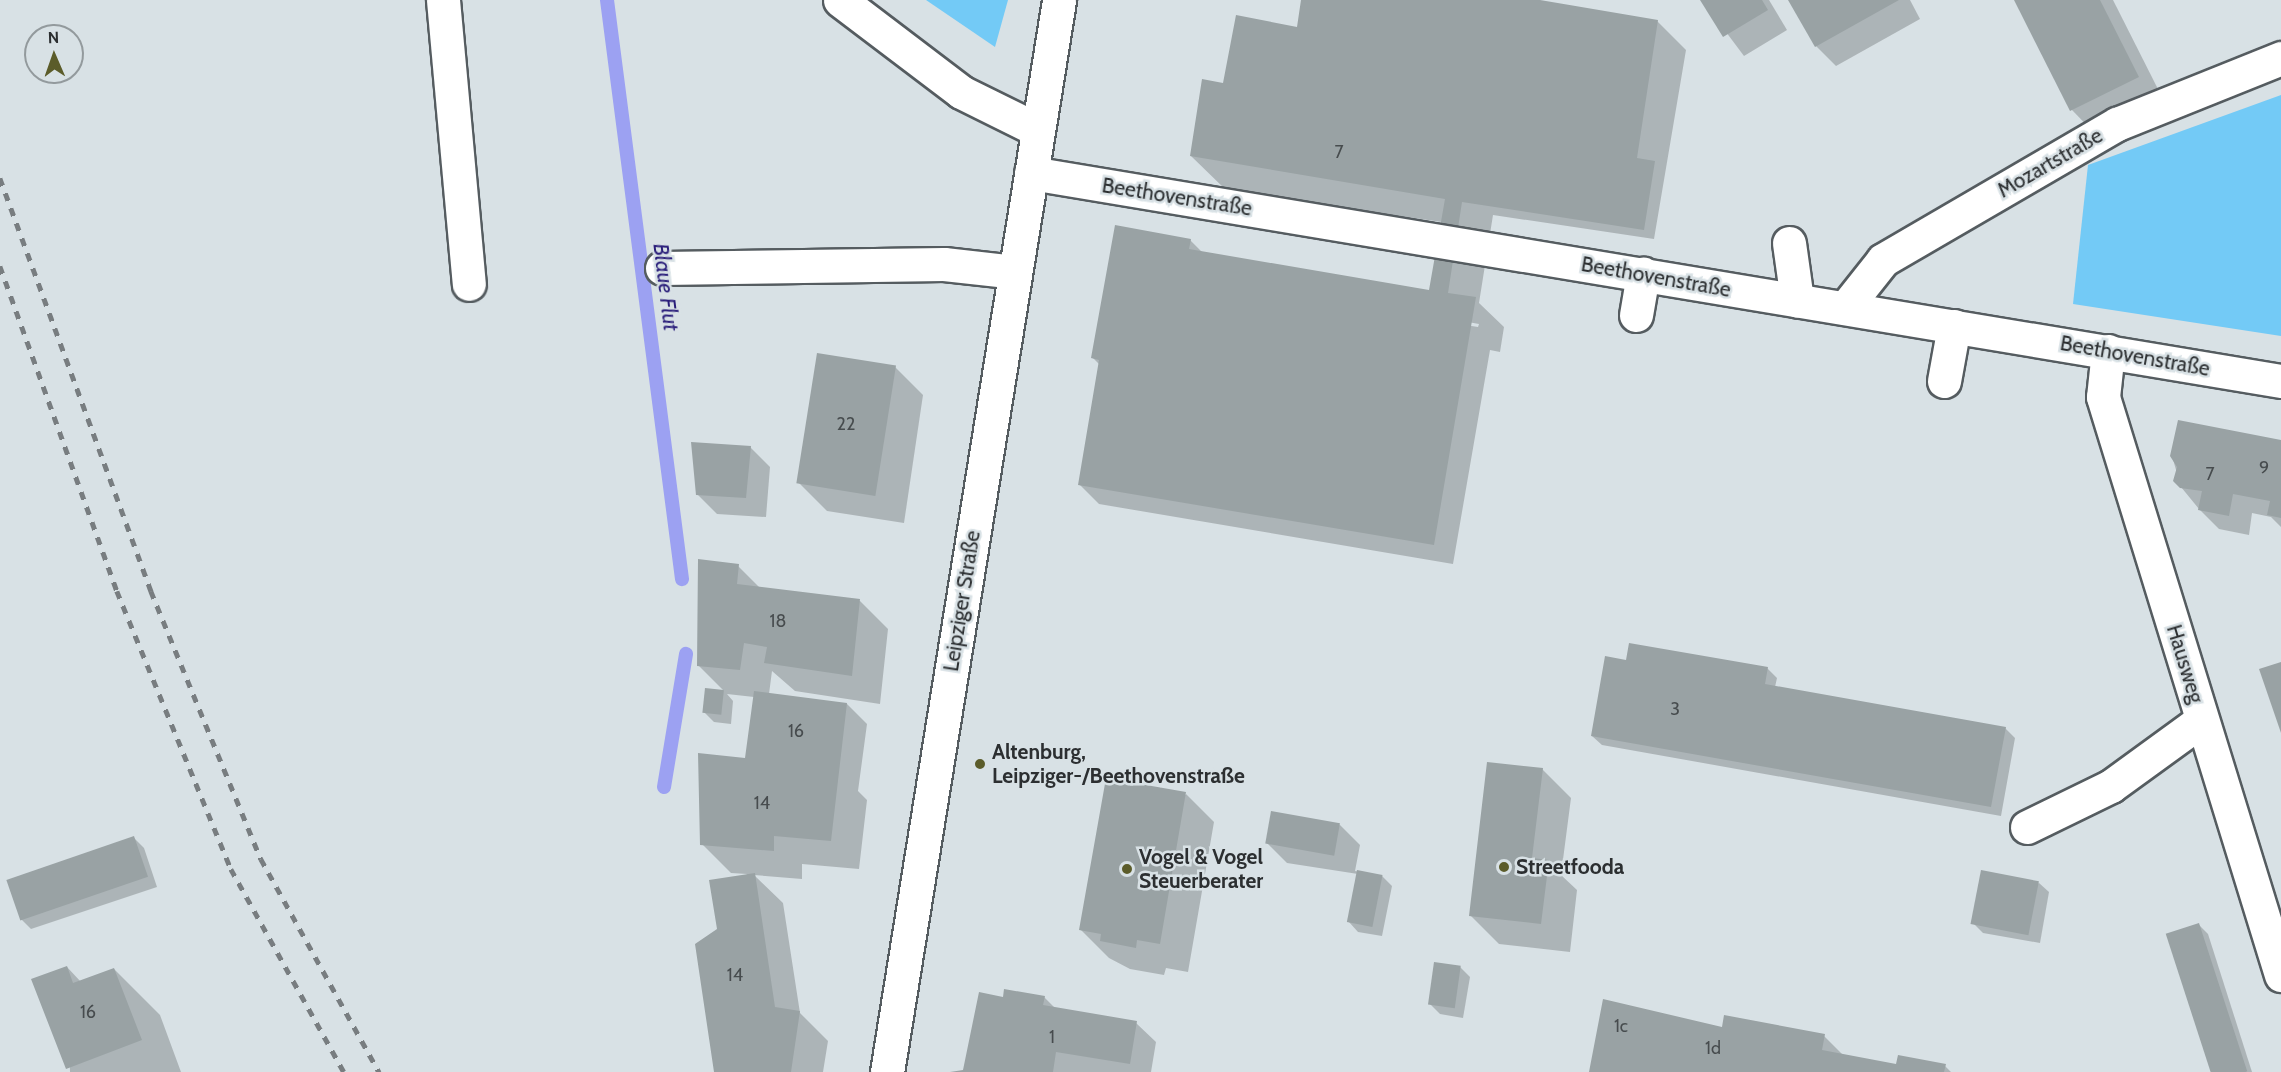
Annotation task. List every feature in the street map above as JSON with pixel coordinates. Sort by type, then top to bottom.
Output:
[{"type":"street","points":[[443,0],[469,284]]},
{"type":"street","points":[[840,0],[961,92],[1038,130]]},
{"type":"street","name":"Leipziger Straße","points":[[887,1072],[1059,0]]},
{"type":"street","name":"Mozartstraße","points":[[1845,308],[1882,260],[2107,130],[2281,58]]},
{"type":"street","name":"Beethovenstraße","points":[[1031,173],[2281,381]]},
{"type":"street","points":[[1789,243],[1797,300]]},
{"type":"street","points":[[662,268],[944,264],[1015,272]]},
{"type":"street","points":[[1636,315],[1643,274]]},
{"type":"street","points":[[1944,381],[1954,326]]},
{"type":"street","name":"Hausweg","points":[[2108,351],[2103,397],[2281,975]]},
{"type":"street","points":[[2027,826],[2110,786],[2202,720]]},
{"type":"shaded area","points":[[926,0],[1008,0],[995,47]]},
{"type":"shaded area","points":[[2281,95],[2281,336],[2073,304],[2088,165]]},
{"type":"building","points":[[1301,0],[1540,0],[1658,20],[1637,158],[1655,161],[1644,230],[1462,202],[1448,293],[1476,297],[1434,545],[1078,485],[1099,360],[1091,358],[1115,225],[1191,239],[1189,249],[1429,290],[1445,199],[1190,156],[1202,79],[1223,83],[1236,15],[1297,27]]},
{"type":"building","points":[[1700,0],[1762,0],[1768,10],[1723,37]]},
{"type":"building","points":[[1788,0],[1899,0],[1815,47]]},
{"type":"building","points":[[2014,0],[2100,0],[2139,77],[2070,111]]},
{"type":"building","points":[[817,353],[896,366],[875,496],[796,483]]},
{"type":"building","points":[[2178,420],[2281,440],[2281,518],[2267,515],[2270,501],[2233,494],[2229,516],[2198,510],[2202,491],[2180,488],[2173,481],[2177,467],[2170,456]]},
{"type":"building","points":[[691,442],[751,446],[746,498],[696,495]]},
{"type":"building","points":[[698,559],[739,564],[737,584],[860,599],[852,676],[764,663],[767,647],[744,643],[740,670],[697,666]]},
{"type":"building","points":[[1629,643],[1768,667],[1765,684],[2006,727],[1991,807],[1591,736],[1605,656],[1626,660]]},
{"type":"building","points":[[2281,662],[2281,733],[2259,669]]},
{"type":"building","points":[[705,688],[724,690],[721,715],[702,713]]},
{"type":"building","points":[[754,691],[847,703],[831,841],[774,836],[774,851],[700,845],[698,753],[745,758]]},
{"type":"building","points":[[1487,762],[1543,768],[1532,858],[1549,860],[1541,924],[1469,916]]},
{"type":"building","points":[[1106,778],[1186,792],[1160,944],[1137,940],[1136,948],[1100,941],[1101,934],[1079,930]]},
{"type":"building","points":[[1271,811],[1340,823],[1334,856],[1265,843]]},
{"type":"building","points":[[134,836],[148,877],[20,921],[6,880]]},
{"type":"building","points":[[1357,870],[1383,875],[1372,927],[1347,922]]},
{"type":"building","points":[[1981,870],[2039,881],[2028,935],[1971,924]]},
{"type":"building","points":[[755,873],[775,1007],[800,1011],[791,1072],[714,1072],[695,944],[717,929],[709,880]]},
{"type":"building","points":[[2199,923],[2247,1071],[2211,1072],[2166,934]]},
{"type":"building","points":[[1434,962],[1461,966],[1455,1008],[1428,1005]]},
{"type":"building","points":[[67,966],[73,983],[114,968],[142,1040],[66,1069],[31,979]]},
{"type":"building","points":[[1004,989],[1045,996],[1043,1005],[1137,1021],[1130,1064],[1056,1052],[1053,1072],[950,1072],[963,1070],[979,992],[1003,997]]},
{"type":"building","points":[[1603,999],[1722,1027],[1724,1015],[1825,1034],[1822,1050],[1896,1064],[1898,1055],[1946,1064],[1944,1072],[1589,1072]]},
{"type":"waterway","name":"Blaue Flut","points":[[607,0],[682,579]]},
{"type":"waterway","name":"Blaue Flut","points":[[664,787],[686,654]]},
{"type":"railway","points":[[0,178],[151,591],[261,859],[379,1072]]},
{"type":"railway","points":[[0,266],[117,591],[231,869],[344,1072]]},
{"type":"place","name":"Altenburg, Leipziger-/Beethovenstraße","points":[[980,764]]},
{"type":"place","name":"Streetfooda","points":[[1504,867]]},
{"type":"place","name":"Vogel & Vogel Steuerberater","points":[[1127,869]]}]
